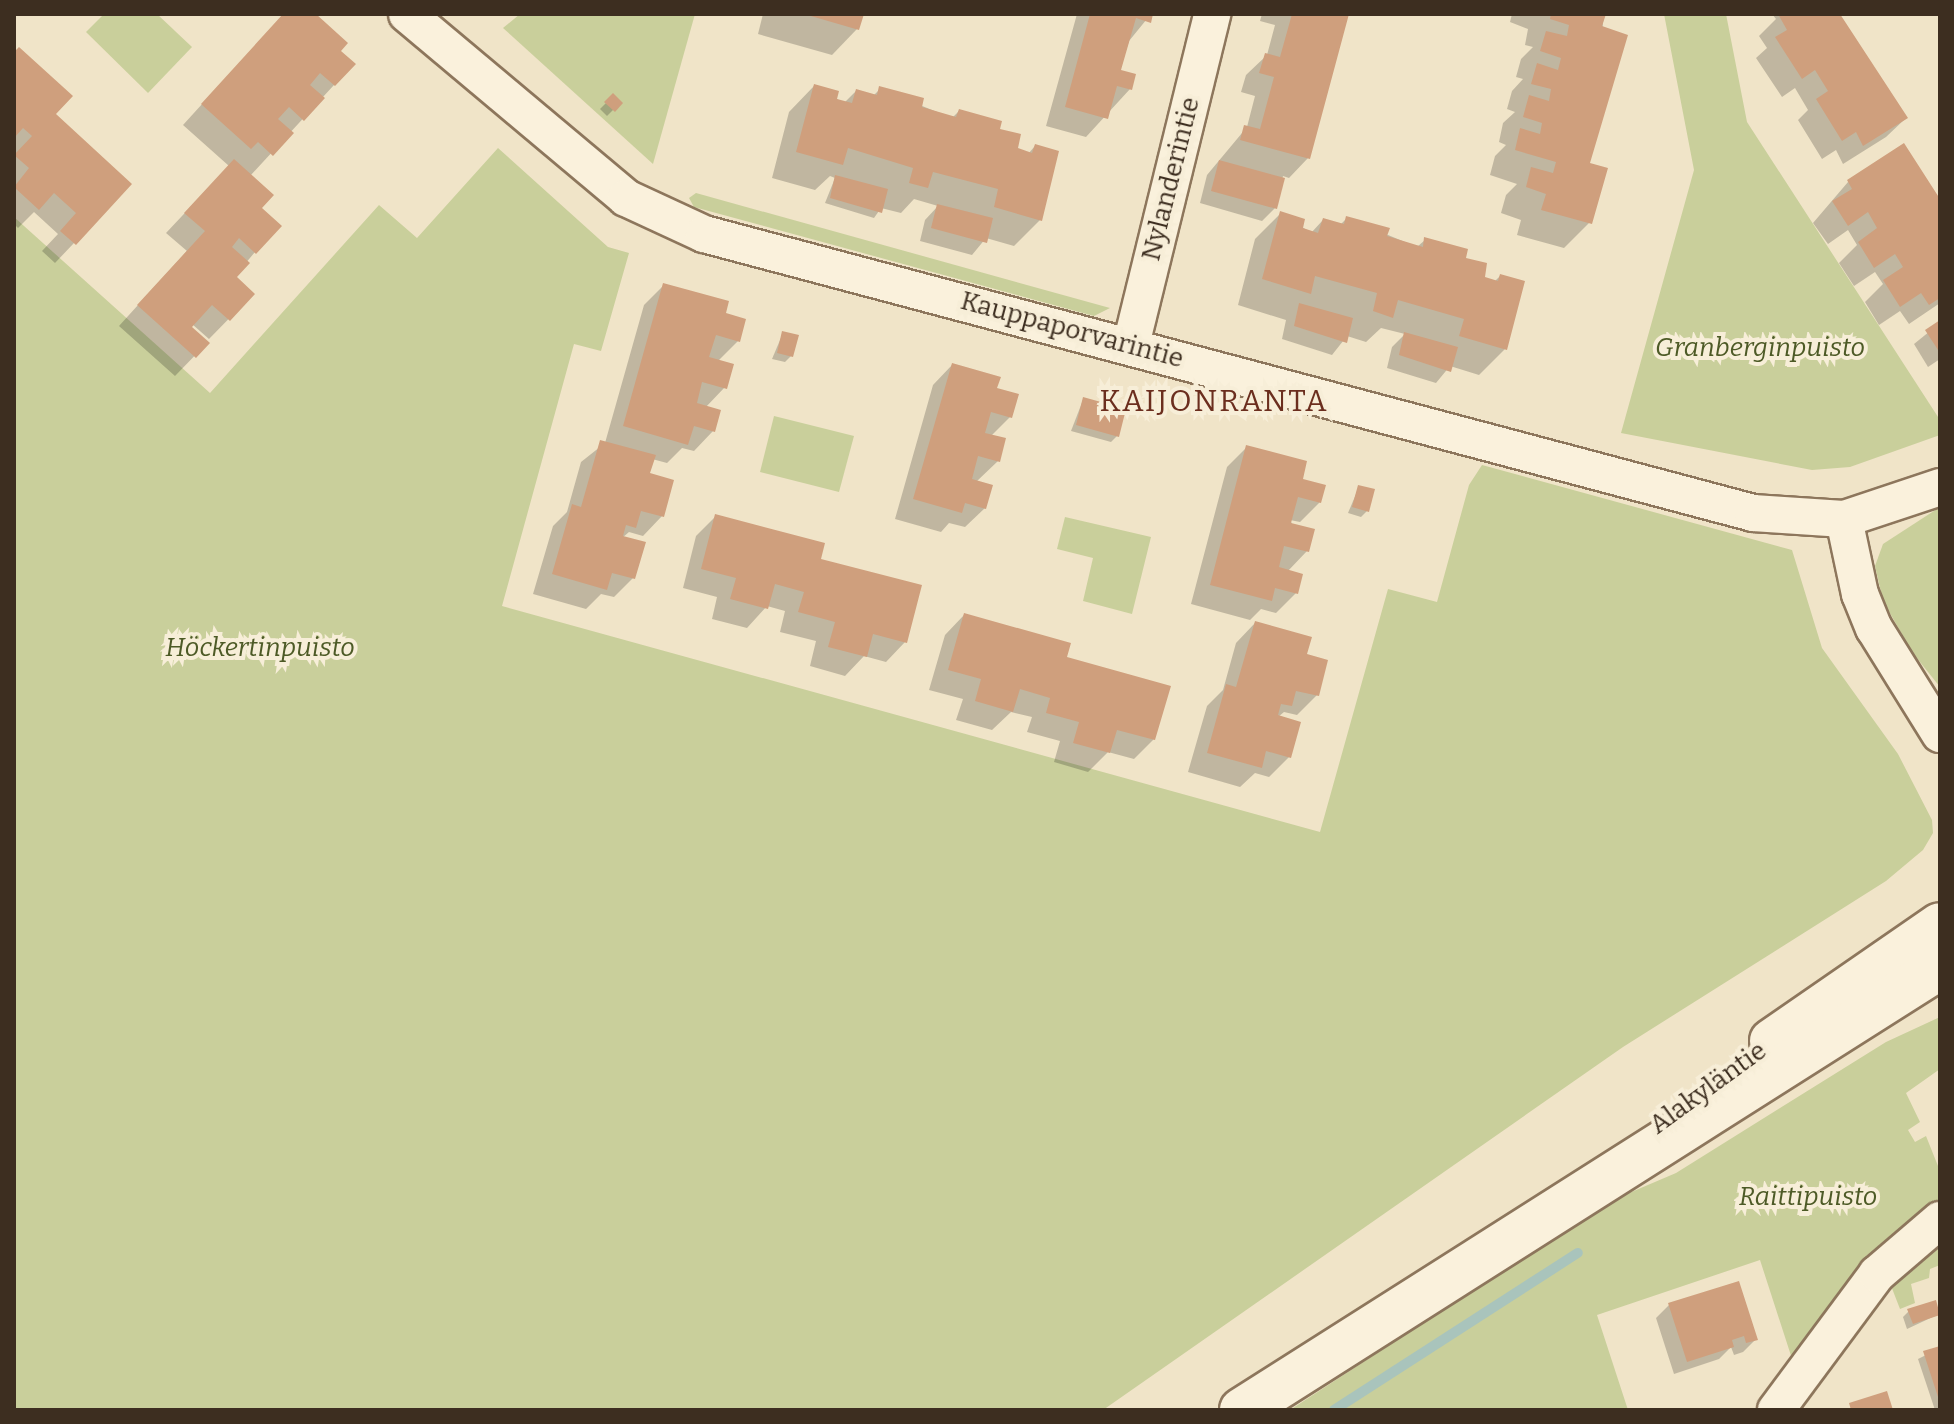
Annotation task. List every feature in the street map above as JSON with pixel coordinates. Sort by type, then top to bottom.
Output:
[{"type":"main road","name":"Alakyläntie","points":[[1480,1255],[1699,1092],[1940,925]]},
{"type":"main road","name":"Alakyläntie","points":[[1242,1410],[1480,1255],[1940,967]]},
{"type":"main road","points":[[1848,1027],[1940,1004]]},
{"type":"street","name":"Kauppaporvarintie","points":[[407,14],[626,198],[665,220],[1753,513],[1844,519],[1940,487]]},
{"type":"street","name":"Nylanderintie","points":[[1131,345],[1212,14]]},
{"type":"street","points":[[1844,519],[1860,594],[1874,628],[1939,728]]},
{"type":"street","points":[[1776,1410],[1877,1274],[1940,1220]]},
{"type":"green space","points":[[104,14],[157,14],[192,47],[148,93],[86,32]]},
{"type":"green space","points":[[520,14],[695,14],[653,164],[503,28]]},
{"type":"green space","name":"Granberginpuisto","points":[[1664,14],[1726,14],[1747,122],[1940,420],[1940,435],[1850,467],[1812,470],[1621,433],[1694,170]]},
{"type":"green space","name":"Höckertinpuisto","points":[[498,148],[608,247],[629,253],[601,351],[574,344],[502,606],[1320,832],[1388,589],[1437,602],[1469,485],[1482,465],[1792,550],[1822,648],[1898,754],[1932,820],[1933,833],[1923,850],[1886,881],[1623,1047],[1103,1410],[14,1410],[14,217],[210,393],[379,205],[417,238]]},
{"type":"green space","points":[[696,193],[1110,308],[1094,316],[694,207],[689,198]]},
{"type":"green space","points":[[774,416],[854,436],[839,492],[760,472]]},
{"type":"green space","points":[[1940,507],[1940,687],[1912,652],[1883,601],[1875,566],[1883,544]]},
{"type":"green space","points":[[1065,517],[1151,537],[1132,614],[1083,601],[1093,558],[1057,549]]},
{"type":"green space","name":"Raittipuisto","points":[[1940,1017],[1940,1069],[1906,1093],[1920,1122],[1908,1130],[1915,1142],[1926,1136],[1940,1171],[1940,1202],[1875,1257],[1795,1368],[1760,1260],[1597,1315],[1628,1410],[1290,1410],[1608,1202],[1676,1173],[1886,1042]]},
{"type":"green space","points":[[1940,1238],[1940,1265],[1930,1269],[1929,1278],[1911,1284],[1915,1303],[1900,1309],[1888,1278]]},
{"type":"building","points":[[283,14],[316,14],[348,43],[341,51],[356,64],[335,86],[320,73],[310,85],[325,98],[304,121],[289,107],[278,119],[294,133],[273,156],[258,142],[251,149],[201,104]]},
{"type":"building","points":[[804,14],[864,14],[859,30]]},
{"type":"building","points":[[1090,14],[1153,14],[1151,23],[1136,18],[1121,70],[1136,74],[1132,90],[1117,86],[1108,119],[1065,107]]},
{"type":"building","points":[[1292,14],[1349,14],[1310,159],[1240,140],[1244,125],[1260,129],[1274,77],[1259,73],[1265,53],[1280,57]]},
{"type":"building","points":[[1551,14],[1606,14],[1602,26],[1628,35],[1590,163],[1608,168],[1592,224],[1541,210],[1546,194],[1526,187],[1531,167],[1553,173],[1556,162],[1515,150],[1520,128],[1540,134],[1542,123],[1523,117],[1529,95],[1549,101],[1551,89],[1531,84],[1537,63],[1558,70],[1561,58],[1540,51],[1546,31],[1567,36],[1569,25],[1550,19]]},
{"type":"building","points":[[1778,14],[1840,14],[1908,118],[1863,146],[1856,132],[1842,141],[1816,99],[1828,91],[1815,70],[1802,79],[1775,37],[1787,30]]},
{"type":"building","points":[[19,47],[73,96],[56,114],[132,184],[76,245],[60,231],[76,213],[54,193],[39,210],[14,187],[29,168],[14,155],[32,136],[23,128],[14,138],[14,52]]},
{"type":"building","points":[[814,84],[839,91],[837,99],[852,103],[856,89],[877,95],[879,86],[924,98],[922,107],[956,117],[959,109],[1002,121],[1000,129],[1021,134],[1018,148],[1032,153],[1035,144],[1059,151],[1042,221],[994,207],[998,189],[933,172],[928,188],[909,183],[913,168],[848,148],[843,165],[796,152]]},
{"type":"building","points":[[613,93],[623,103],[615,112],[604,102]]},
{"type":"building","points":[[1904,143],[1940,199],[1940,298],[1929,305],[1921,293],[1900,307],[1883,280],[1903,267],[1895,254],[1874,268],[1858,242],[1877,228],[1868,212],[1848,226],[1832,201],[1852,189],[1847,180]]},
{"type":"building","points":[[234,159],[274,195],[262,208],[282,226],[256,254],[239,238],[232,247],[250,263],[237,277],[255,294],[230,321],[212,305],[192,327],[210,343],[196,358],[137,305],[205,231],[184,213]]},
{"type":"building","points":[[1219,160],[1285,178],[1277,209],[1211,191]]},
{"type":"building","points":[[835,175],[888,189],[882,213],[830,198]]},
{"type":"building","points":[[937,204],[993,218],[987,243],[931,228]]},
{"type":"building","points":[[1280,211],[1305,219],[1303,228],[1318,233],[1323,218],[1344,224],[1346,216],[1390,228],[1387,236],[1423,247],[1424,237],[1468,249],[1466,258],[1487,263],[1485,277],[1498,281],[1500,274],[1525,281],[1507,350],[1459,336],[1464,319],[1398,300],[1393,318],[1373,311],[1377,293],[1315,276],[1311,294],[1262,279]]},
{"type":"building","points":[[663,283],[729,301],[726,313],[746,319],[740,342],[716,335],[709,357],[734,364],[727,389],[702,382],[697,403],[721,410],[715,432],[694,426],[688,445],[623,426]]},
{"type":"building","points":[[1299,303],[1353,318],[1347,343],[1294,326]]},
{"type":"building","points":[[1940,320],[1940,353],[1925,330]]},
{"type":"building","points":[[782,331],[799,335],[793,357],[777,353]]},
{"type":"building","points":[[1404,332],[1458,347],[1451,372],[1399,355]]},
{"type":"building","points":[[952,363],[1001,377],[997,388],[1019,394],[1012,418],[991,412],[985,433],[1006,438],[1000,462],[978,456],[972,479],[993,485],[986,509],[965,503],[962,513],[913,499]]},
{"type":"building","points":[[1083,397],[1126,409],[1119,437],[1076,425]]},
{"type":"building","points":[[600,440],[656,455],[650,473],[674,480],[664,517],[641,511],[636,528],[626,525],[623,536],[646,542],[635,579],[612,573],[607,590],[552,574],[572,504],[581,507]]},
{"type":"building","points":[[1246,445],[1307,461],[1303,479],[1326,485],[1321,503],[1298,497],[1291,523],[1315,529],[1309,552],[1284,546],[1279,567],[1303,574],[1298,594],[1275,588],[1272,601],[1210,585]]},
{"type":"building","points":[[1358,485],[1375,489],[1369,512],[1352,507]]},
{"type":"building","points":[[715,514],[825,543],[821,559],[922,585],[907,643],[873,634],[867,657],[828,647],[835,622],[798,612],[804,592],[775,584],[768,609],[730,599],[736,578],[701,569]]},
{"type":"building","points":[[964,613],[1071,643],[1067,657],[1171,686],[1155,740],[1117,730],[1110,753],[1073,743],[1079,722],[1046,713],[1050,698],[1020,689],[1013,712],[975,701],[981,679],[948,670]]},
{"type":"building","points":[[1255,621],[1312,637],[1307,654],[1328,660],[1319,696],[1296,691],[1292,706],[1281,704],[1278,715],[1301,722],[1291,758],[1266,751],[1262,768],[1207,753],[1226,684],[1236,687]]},
{"type":"building","points":[[1739,1281],[1758,1340],[1746,1343],[1744,1336],[1732,1340],[1734,1347],[1687,1362],[1668,1303]]},
{"type":"building","points":[[1936,1300],[1940,1315],[1913,1324],[1907,1309]]},
{"type":"building","points":[[1940,1346],[1940,1400],[1939,1400],[1923,1351]]},
{"type":"building","points":[[1887,1391],[1893,1410],[1851,1410],[1849,1403]]},
{"type":"waterway","points":[[1334,1410],[1578,1253]]},
{"type":"district","name":"KAIJONRANTA","points":[[1214,401]]}]
